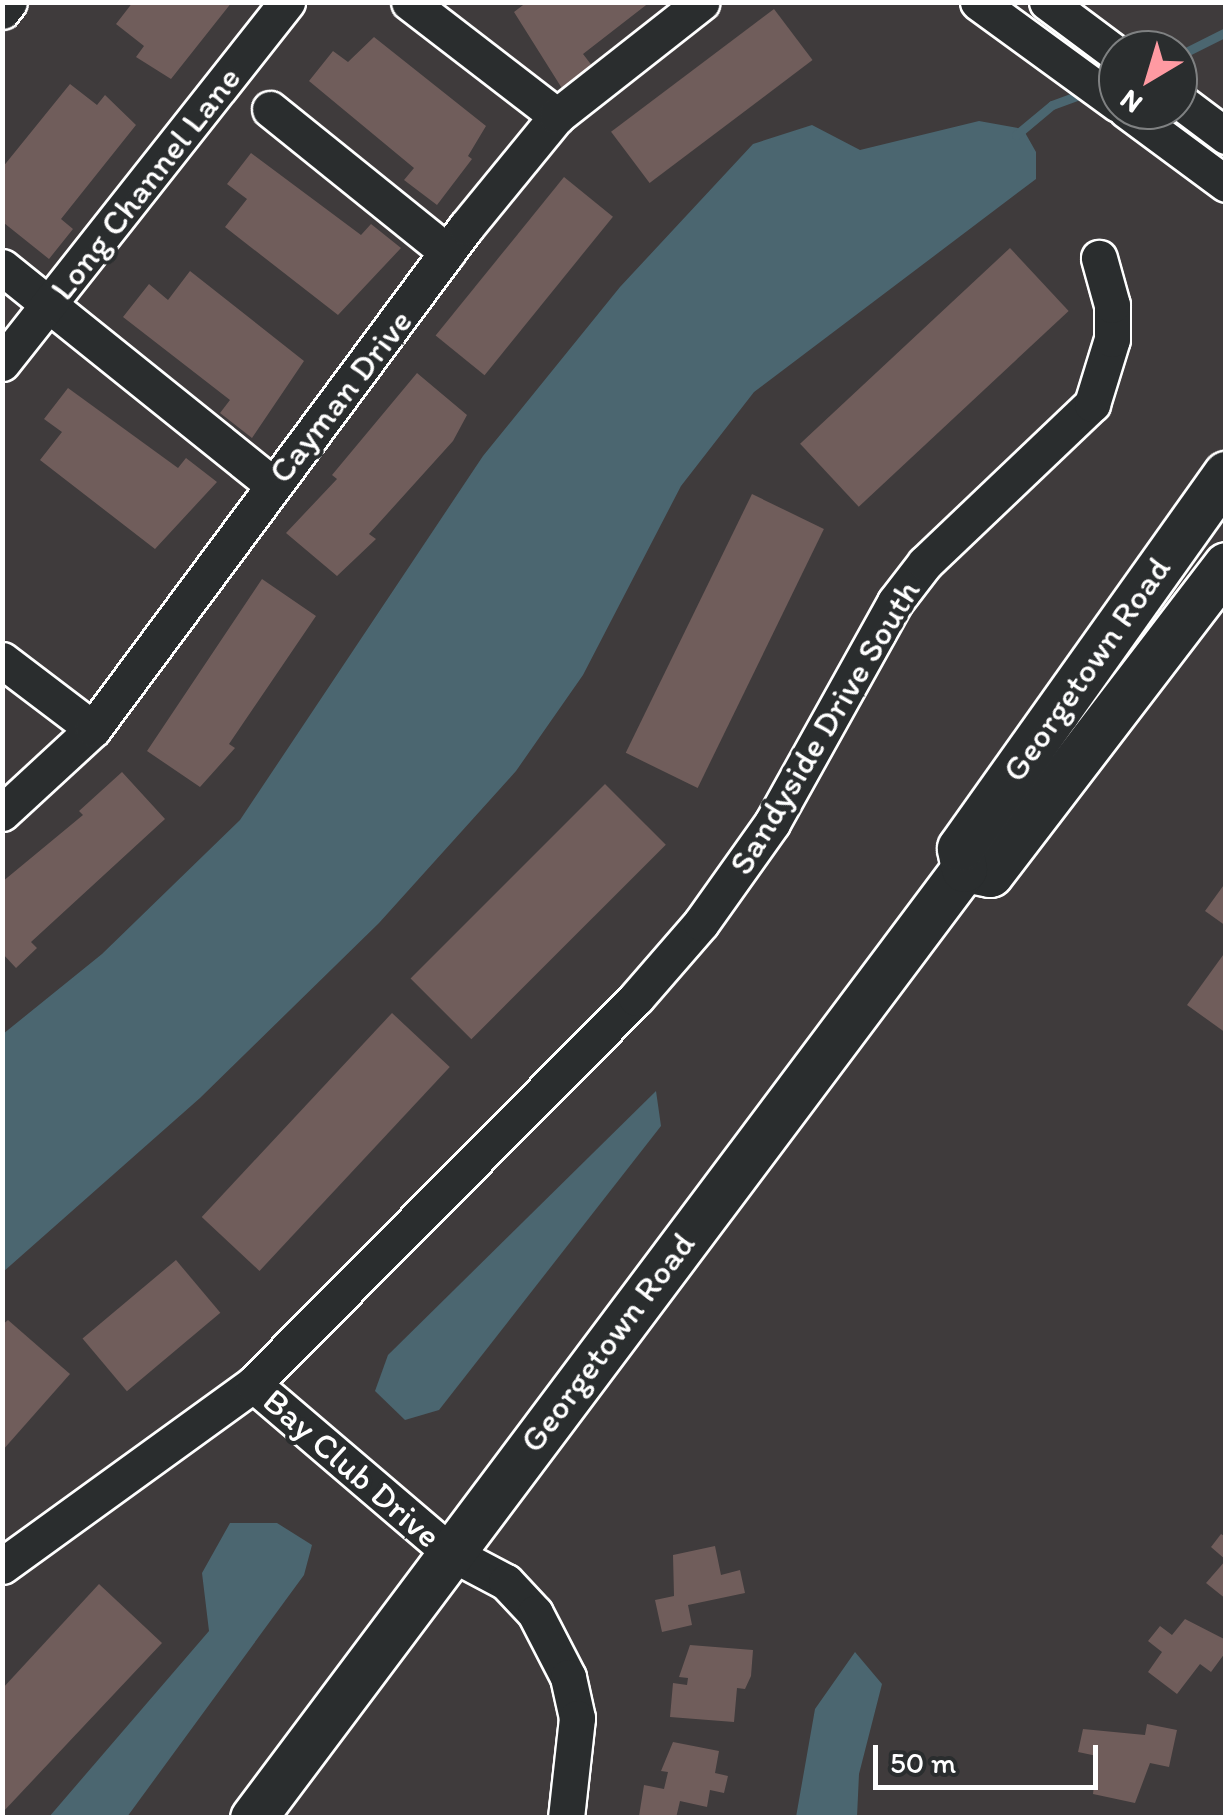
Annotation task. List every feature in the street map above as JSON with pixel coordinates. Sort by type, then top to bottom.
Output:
[{"type":"main road","name":"Georgetown Road","points":[[253,1818],[964,869],[960,848],[1226,474]]},
{"type":"main road","name":"Georgetown Road","points":[[964,869],[990,874],[1226,565]]},
{"type":"street","points":[[2,11],[10,2]]},
{"type":"street","name":"Long Channel Lane","points":[[2,363],[287,2]]},
{"type":"street","points":[[409,2],[557,116]]},
{"type":"street","name":"Cayman Drive","points":[[2,813],[94,729],[272,484],[557,116],[702,2]]},
{"type":"street","points":[[1047,2],[1098,41]]},
{"type":"street","points":[[983,7],[1098,90]]},
{"type":"street","points":[[270,110],[448,252]]},
{"type":"street","points":[[1198,115],[1226,136]]},
{"type":"street","points":[[1154,130],[1226,184]]},
{"type":"street","name":"Sandyside Drive South","points":[[2,1566],[254,1384],[674,956],[772,823],[894,602],[925,563],[1092,404],[1112,339],[1112,305],[1099,258]]},
{"type":"street","points":[[2,267],[272,484]]},
{"type":"street","points":[[2,660],[94,729]]},
{"type":"street","name":"Bay Club Drive","points":[[254,1384],[451,1553],[506,1582],[536,1614],[562,1664],[577,1732],[566,1818]]},
{"type":"water","points":[[979,121],[1023,129],[1036,152],[1036,179],[754,392],[681,486],[583,675],[516,771],[379,923],[200,1098],[3,1272],[3,1034],[102,954],[240,820],[483,456],[620,287],[753,144],[812,125],[860,150]]},
{"type":"water","points":[[656,1091],[661,1126],[439,1410],[405,1420],[375,1391],[388,1355]]},
{"type":"water","points":[[230,1523],[277,1523],[312,1545],[304,1575],[127,1817],[49,1817],[209,1631],[202,1573]]},
{"type":"water","points":[[855,1652],[882,1684],[859,1774],[857,1817],[796,1817],[815,1709]]},
{"type":"building","points":[[133,2],[232,2],[171,79],[136,57],[144,46],[116,24]]},
{"type":"building","points":[[527,2],[650,2],[583,54],[593,67],[563,90],[514,12]]},
{"type":"building","points":[[774,9],[813,60],[650,183],[611,132]]},
{"type":"building","points":[[374,37],[486,126],[468,156],[472,159],[437,205],[404,180],[414,168],[309,81],[333,51],[348,62]]},
{"type":"building","points":[[70,84],[97,105],[105,95],[136,125],[61,219],[73,229],[49,259],[4,223],[2,168]]},
{"type":"building","points":[[251,153],[361,235],[371,224],[401,248],[338,315],[225,227],[247,199],[227,184]]},
{"type":"building","points":[[564,177],[613,217],[485,375],[436,336]]},
{"type":"building","points":[[1010,248],[1069,311],[859,507],[800,444]]},
{"type":"building","points":[[190,271],[304,361],[252,438],[220,413],[230,400],[123,317],[149,284],[168,300]]},
{"type":"building","points":[[417,373],[467,415],[453,441],[369,534],[376,539],[337,576],[286,533],[337,479],[332,475]]},
{"type":"building","points":[[68,388],[178,468],[186,458],[217,482],[155,549],[40,460],[62,432],[44,419]]},
{"type":"building","points":[[752,494],[824,529],[698,788],[626,753]]},
{"type":"building","points":[[262,579],[316,616],[229,744],[235,748],[200,787],[147,751]]},
{"type":"building","points":[[122,772],[165,819],[31,942],[37,948],[16,968],[2,953],[2,882],[83,815],[79,811]]},
{"type":"building","points":[[605,784],[666,845],[471,1039],[411,978]]},
{"type":"building","points":[[1226,882],[1226,926],[1205,911]]},
{"type":"building","points":[[1226,951],[1226,1033],[1187,1005]]},
{"type":"building","points":[[392,1013],[450,1067],[259,1271],[202,1217]]},
{"type":"building","points":[[176,1260],[220,1313],[127,1391],[83,1338]]},
{"type":"building","points":[[8,1320],[70,1374],[2,1451],[2,1325]]},
{"type":"building","points":[[1221,1534],[1226,1537],[1226,1560],[1211,1547]]},
{"type":"building","points":[[715,1546],[721,1575],[740,1570],[745,1593],[688,1605],[692,1625],[662,1632],[655,1600],[674,1596],[673,1555]]},
{"type":"building","points":[[1226,1560],[1226,1599],[1206,1583]]},
{"type":"building","points":[[99,1584],[162,1643],[2,1813],[2,1689]]},
{"type":"building","points":[[1185,1619],[1226,1640],[1225,1653],[1211,1672],[1200,1664],[1177,1694],[1148,1672],[1162,1652],[1148,1641],[1160,1626],[1172,1635]]},
{"type":"building","points":[[690,1645],[753,1650],[751,1676],[745,1689],[737,1688],[734,1722],[670,1717],[673,1683],[687,1685],[688,1678],[679,1677]]},
{"type":"building","points":[[1147,1724],[1177,1730],[1169,1767],[1150,1763],[1135,1803],[1093,1794],[1097,1756],[1078,1752],[1083,1729],[1145,1735]]},
{"type":"building","points":[[673,1742],[719,1751],[715,1773],[728,1776],[724,1793],[710,1790],[707,1807],[680,1801],[676,1818],[639,1816],[644,1785],[664,1789],[668,1772],[661,1771]]},
{"type":"waterway","points":[[1198,46],[1226,32]]},
{"type":"waterway","points":[[1016,135],[1052,105],[1087,92]]}]
